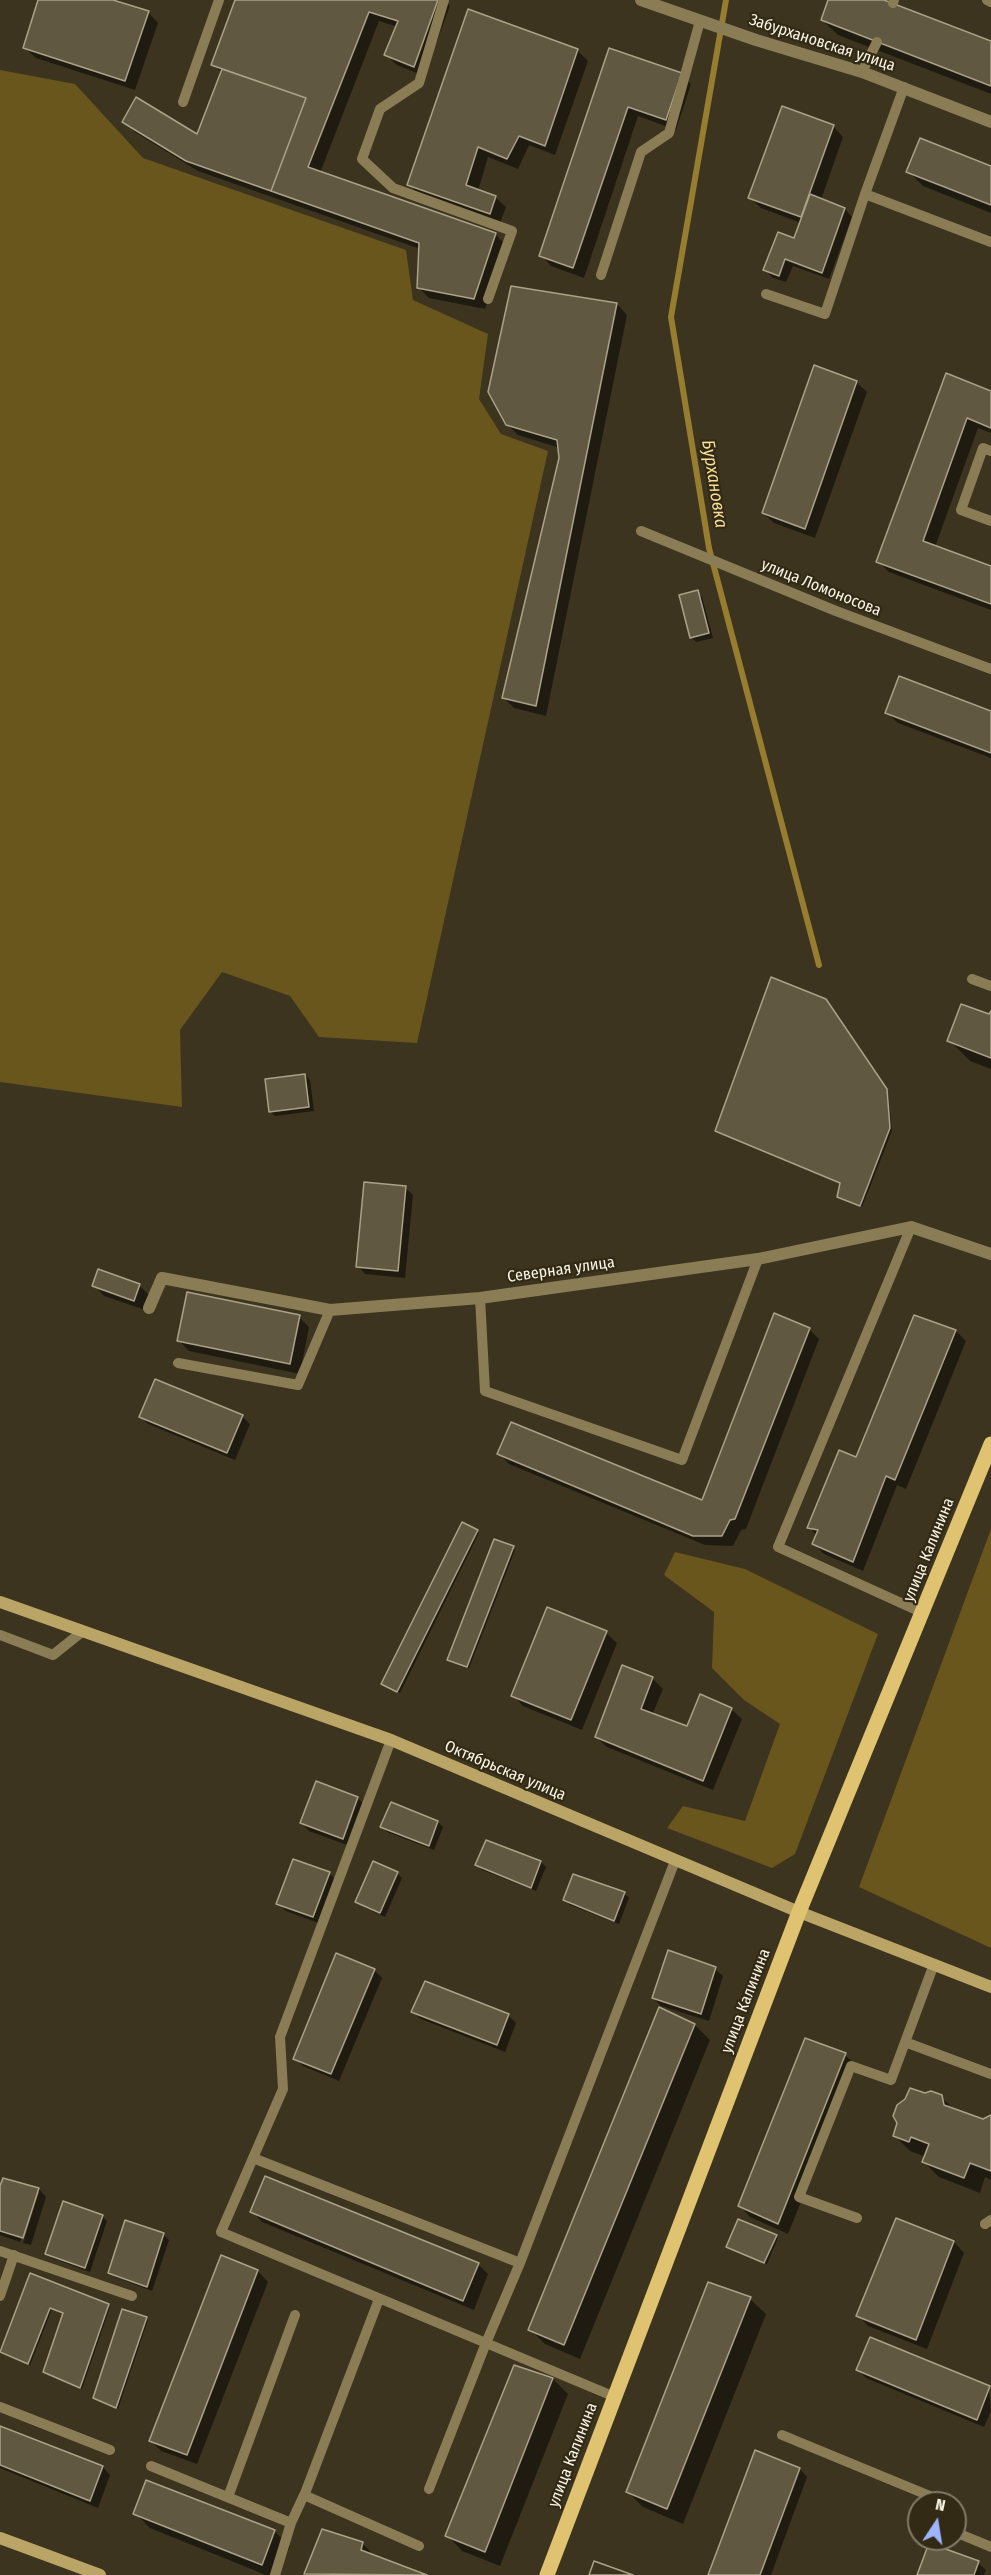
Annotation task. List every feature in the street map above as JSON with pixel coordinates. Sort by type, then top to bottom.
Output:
[{"type":"main road","name":"улица Калинина","points":[[547,2575],[799,1912],[991,1444]]},
{"type":"main road","name":"Октябрьская улица","points":[[0,1602],[391,1740],[675,1861],[991,1987]]},
{"type":"main road","points":[[0,2538],[100,2575]]},
{"type":"street","name":"Забурхановская улица","points":[[641,0],[756,40],[862,72],[991,122]]},
{"type":"street","points":[[911,1227],[991,1254]]},
{"type":"street","name":"Северная улица","points":[[149,1308],[162,1278],[330,1310],[480,1298],[758,1259],[911,1227]]},
{"type":"lane","points":[[183,102],[219,0]]},
{"type":"lane","points":[[444,0],[419,83],[380,109],[362,159],[393,188],[512,231],[488,299]]},
{"type":"lane","points":[[987,0],[991,2]]},
{"type":"lane","points":[[601,275],[641,152],[669,133],[704,22]]},
{"type":"lane","points":[[862,72],[877,42]]},
{"type":"lane","points":[[766,294],[825,314],[904,87]]},
{"type":"lane","points":[[865,194],[991,242]]},
{"type":"lane","points":[[991,451],[983,448],[961,510],[991,521]]},
{"type":"lane","name":"улица Ломоносова","points":[[641,531],[836,611],[991,669]]},
{"type":"lane","points":[[972,979],[991,986]]},
{"type":"lane","points":[[911,1227],[778,1547],[923,1613]]},
{"type":"lane","points":[[480,1298],[485,1391],[682,1460],[758,1259]]},
{"type":"lane","points":[[178,1364],[298,1385],[330,1310]]},
{"type":"lane","points":[[0,1635],[53,1655],[82,1631]]},
{"type":"lane","points":[[391,1740],[280,2037],[283,2089],[220,2232],[615,2397]]},
{"type":"lane","points":[[429,2489],[675,1861]]},
{"type":"lane","points":[[857,2218],[799,2198],[851,2066],[891,2080],[934,1964]]},
{"type":"lane","points":[[905,2042],[991,2074]]},
{"type":"lane","points":[[253,2158],[519,2264]]},
{"type":"lane","points":[[0,2251],[132,2296]]},
{"type":"lane","points":[[0,2296],[14,2255]]},
{"type":"lane","points":[[275,2575],[291,2523],[304,2496],[379,2299]]},
{"type":"lane","points":[[228,2497],[295,2315]]},
{"type":"lane","points":[[0,2408],[110,2450]]},
{"type":"lane","points":[[782,2435],[918,2491]]},
{"type":"lane","points":[[151,2466],[291,2523]]},
{"type":"lane","points":[[304,2496],[419,2546]]},
{"type":"lane","points":[[967,2537],[991,2547]]},
{"type":"shaded area","points":[[0,70],[75,84],[143,158],[406,250],[413,300],[488,334],[479,399],[501,434],[548,451],[417,1043],[319,1037],[290,996],[222,972],[180,1030],[182,1107],[0,1082]]},
{"type":"shaded area","points":[[991,1529],[991,1948],[859,1887]]},
{"type":"shaded area","points":[[675,1552],[745,1569],[878,1634],[795,1854],[772,1868],[667,1828],[683,1806],[745,1821],[780,1724],[744,1700],[712,1668],[714,1612],[664,1575]]},
{"type":"building","points":[[38,0],[113,0],[149,11],[125,81],[23,48]]},
{"type":"building","points":[[235,0],[438,0],[414,67],[384,55],[398,21],[369,12],[308,167],[496,233],[474,299],[417,288],[419,243],[271,191],[306,98],[211,65]]},
{"type":"building","points":[[828,0],[884,0],[991,41],[991,86],[821,20]]},
{"type":"building","points":[[468,9],[578,49],[545,146],[519,136],[507,159],[478,147],[466,185],[496,196],[490,214],[407,185]]},
{"type":"building","points":[[609,48],[682,73],[666,120],[628,107],[573,268],[539,256]]},
{"type":"building","points":[[222,69],[306,98],[271,191],[186,161],[122,122],[136,97],[197,134]]},
{"type":"building","points":[[782,106],[834,125],[801,217],[748,198]]},
{"type":"building","points":[[920,138],[991,166],[991,205],[906,172]]},
{"type":"building","points":[[810,194],[845,208],[822,273],[785,259],[779,276],[763,270],[778,232],[794,238]]},
{"type":"building","points":[[511,286],[617,303],[536,706],[502,698],[559,458],[557,440],[506,425],[488,392]]},
{"type":"building","points":[[814,365],[857,381],[805,529],[762,513]]},
{"type":"building","points":[[946,373],[991,391],[991,428],[967,418],[923,541],[991,566],[991,604],[876,562]]},
{"type":"building","points":[[698,590],[709,633],[690,638],[679,595]]},
{"type":"building","points":[[899,676],[991,711],[991,753],[885,713]]},
{"type":"building","points":[[771,977],[826,999],[887,1089],[890,1128],[860,1206],[837,1197],[840,1183],[715,1131]]},
{"type":"building","points":[[961,1004],[989,1014],[991,1011],[991,1058],[947,1041]]},
{"type":"building","points":[[305,1074],[309,1107],[269,1112],[265,1079]]},
{"type":"building","points":[[364,1182],[406,1186],[398,1271],[356,1267]]},
{"type":"building","points":[[98,1269],[140,1284],[134,1301],[92,1286]]},
{"type":"building","points":[[187,1292],[300,1315],[290,1364],[177,1341]]},
{"type":"building","points":[[774,1313],[810,1328],[735,1519],[730,1520],[722,1536],[693,1536],[497,1454],[511,1422],[702,1500]]},
{"type":"building","points":[[914,1315],[956,1330],[895,1480],[886,1476],[853,1562],[812,1544],[818,1530],[807,1528],[839,1450],[856,1457]]},
{"type":"building","points":[[155,1379],[243,1415],[227,1453],[139,1417]]},
{"type":"building","points":[[462,1522],[478,1530],[397,1692],[381,1684]]},
{"type":"building","points":[[494,1539],[514,1546],[467,1667],[447,1660]]},
{"type":"building","points":[[547,1607],[607,1631],[571,1720],[511,1696]]},
{"type":"building","points":[[622,1665],[653,1677],[641,1709],[687,1726],[700,1694],[732,1708],[703,1781],[595,1737]]},
{"type":"building","points":[[316,1781],[358,1797],[343,1839],[300,1823]]},
{"type":"building","points":[[391,1802],[438,1821],[429,1846],[380,1827]]},
{"type":"building","points":[[486,1840],[541,1861],[531,1888],[475,1865]]},
{"type":"building","points":[[293,1859],[330,1872],[313,1917],[276,1904]]},
{"type":"building","points":[[373,1861],[398,1872],[380,1913],[355,1902]]},
{"type":"building","points":[[573,1874],[625,1892],[614,1921],[563,1900]]},
{"type":"building","points":[[668,1950],[716,1967],[701,2014],[652,1998]]},
{"type":"building","points":[[336,1953],[375,1969],[331,2074],[293,2059]]},
{"type":"building","points":[[425,1981],[509,2014],[497,2045],[411,2012]]},
{"type":"building","points":[[659,2007],[695,2024],[564,2345],[528,2330]]},
{"type":"building","points":[[805,2038],[846,2053],[778,2224],[738,2206]]},
{"type":"building","points":[[910,2088],[942,2095],[944,2105],[983,2119],[991,2115],[991,2171],[970,2163],[964,2178],[922,2162],[929,2144],[911,2137],[909,2142],[893,2136],[897,2123],[893,2116],[897,2105],[905,2099]]},
{"type":"building","points":[[265,2176],[479,2263],[463,2301],[250,2212]]},
{"type":"building","points":[[3,2178],[39,2188],[23,2238],[0,2231],[0,2186]]},
{"type":"building","points":[[63,2201],[103,2215],[85,2268],[45,2254]]},
{"type":"building","points":[[896,2218],[954,2241],[916,2340],[856,2316]]},
{"type":"building","points":[[738,2219],[777,2235],[764,2263],[726,2247]]},
{"type":"building","points":[[125,2220],[164,2233],[147,2287],[108,2273]]},
{"type":"building","points":[[221,2255],[258,2270],[187,2455],[149,2441]]},
{"type":"building","points":[[30,2273],[109,2304],[80,2388],[43,2372],[63,2313],[50,2308],[28,2364],[0,2352]]},
{"type":"building","points":[[708,2282],[751,2297],[667,2509],[626,2492]]},
{"type":"building","points":[[122,2309],[147,2317],[116,2408],[93,2398]]},
{"type":"building","points":[[870,2337],[990,2386],[977,2420],[856,2370]]},
{"type":"building","points":[[514,2365],[553,2378],[485,2552],[445,2536]]},
{"type":"building","points":[[0,2426],[103,2466],[90,2501],[0,2465]]},
{"type":"building","points":[[755,2450],[800,2468],[760,2575],[708,2575]]},
{"type":"building","points":[[146,2480],[275,2530],[262,2565],[133,2514]]},
{"type":"building","points":[[322,2529],[363,2542],[361,2550],[427,2575],[304,2574]]},
{"type":"building","points":[[926,2551],[951,2551],[979,2561],[974,2575],[917,2575]]},
{"type":"building","points":[[594,2561],[633,2575],[589,2575]]},
{"type":"building","points":[[594,2561],[633,2575],[589,2575]]},
{"type":"waterway","name":"Бурхановка","points":[[726,0],[671,317],[709,548],[819,965]]}]
